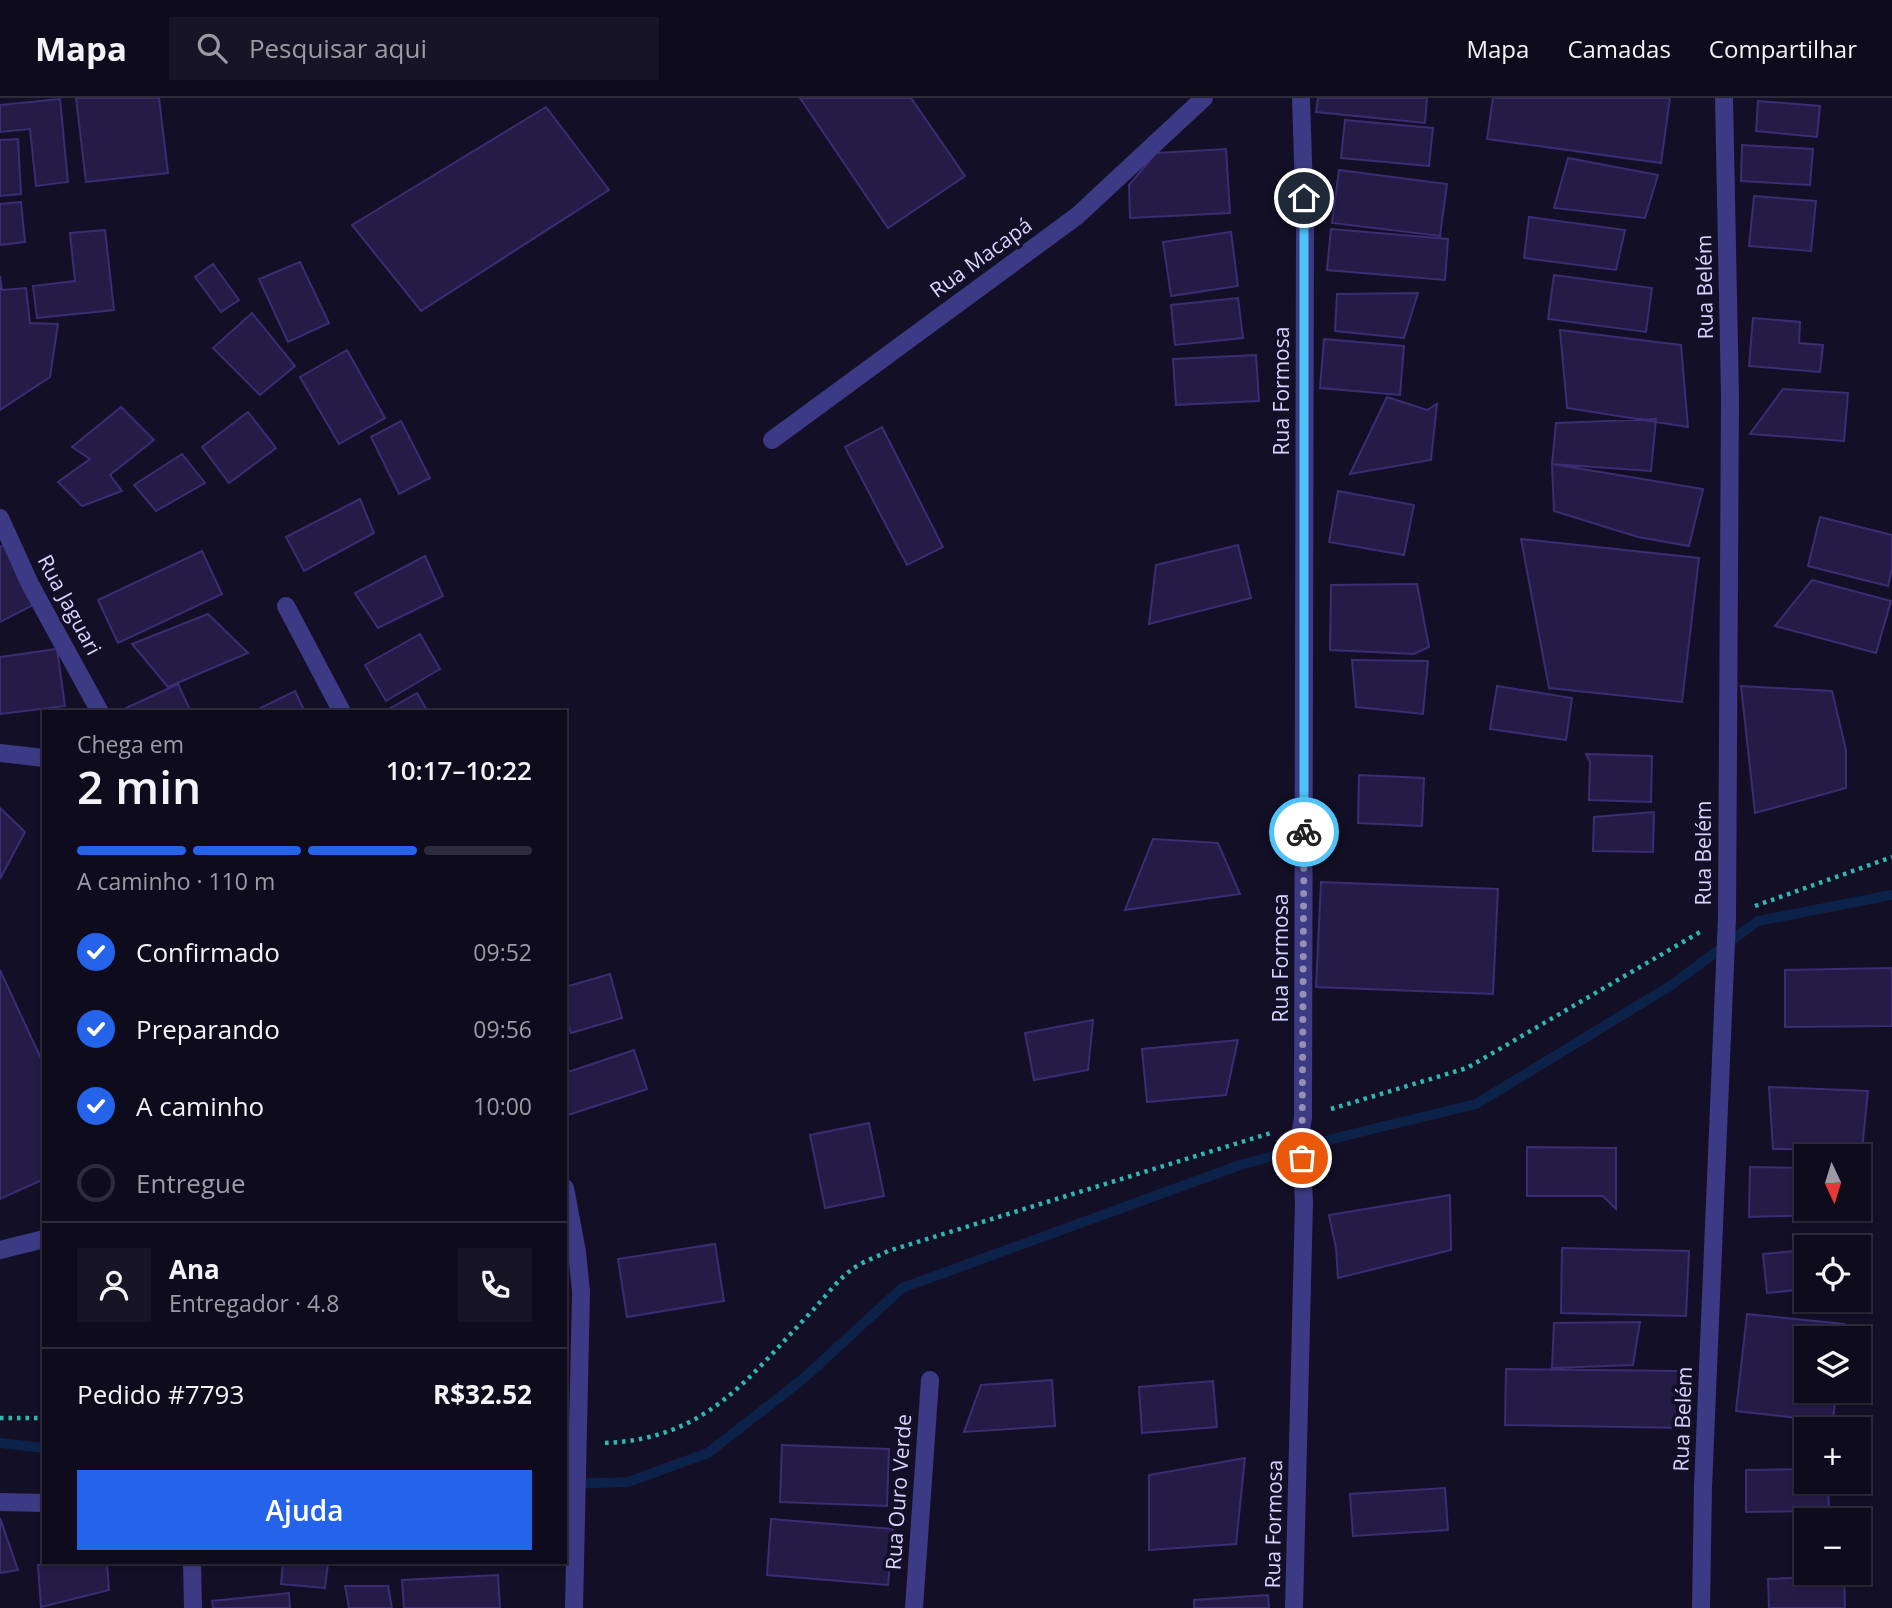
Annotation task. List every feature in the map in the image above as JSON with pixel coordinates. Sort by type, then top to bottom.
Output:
[{"type":"street","name":"Rua Macapá","points":[[772,440],[1077,216],[1204,98]]},
{"type":"street","name":"Rua Formosa","points":[[1294,1608],[1304,1202],[1305,223],[1301,98]]},
{"type":"street","name":"Rua Belém","points":[[1700,1608],[1727,916],[1730,397],[1724,98]]},
{"type":"street","name":"Rua Jaguari","points":[[0,518],[30,584],[99,710]]},
{"type":"street","points":[[286,606],[341,710]]},
{"type":"street","points":[[0,752],[42,758]]},
{"type":"street","points":[[567,1199],[581,1292],[574,1534],[568,1566],[575,1608]]},
{"type":"street","points":[[0,1250],[42,1240]]},
{"type":"street","name":"Rua Ouro Verde","points":[[914,1608],[930,1380]]},
{"type":"street","points":[[0,1502],[42,1503]]},
{"type":"street","points":[[192,1564],[193,1608]]},
{"type":"path","points":[[577,1444],[624,1443],[654,1437],[675,1430],[713,1410],[745,1381],[853,1268],[888,1251],[1302,1126],[1467,1068],[1727,916],[1892,857]]},
{"type":"path","points":[[0,1418],[42,1418]]},
{"type":"building","points":[[76,98],[159,98],[168,173],[86,182]]},
{"type":"building","points":[[800,98],[911,98],[965,176],[888,228]]},
{"type":"building","points":[[1318,98],[1427,98],[1425,123],[1316,112]]},
{"type":"building","points":[[1493,98],[1670,98],[1661,163],[1487,139]]},
{"type":"building","points":[[60,99],[68,182],[36,186],[30,129],[0,132],[0,105]]},
{"type":"building","points":[[1758,101],[1820,106],[1817,137],[1756,131]]},
{"type":"building","points":[[546,107],[609,190],[421,311],[352,225]]},
{"type":"building","points":[[1345,120],[1433,128],[1429,166],[1341,158]]},
{"type":"building","points":[[18,139],[21,194],[0,196],[0,140]]},
{"type":"building","points":[[1742,145],[1813,149],[1810,185],[1741,181]]},
{"type":"building","points":[[1226,149],[1230,213],[1130,218],[1129,185],[1156,153]]},
{"type":"building","points":[[1568,158],[1658,175],[1645,218],[1554,208]]},
{"type":"building","points":[[1339,170],[1447,184],[1440,236],[1332,223]]},
{"type":"building","points":[[1754,196],[1816,201],[1811,251],[1749,246]]},
{"type":"building","points":[[21,202],[25,242],[0,245],[0,204]]},
{"type":"building","points":[[1529,217],[1625,230],[1616,270],[1524,258]]},
{"type":"building","points":[[1331,229],[1448,239],[1445,280],[1327,270]]},
{"type":"building","points":[[105,230],[114,310],[37,318],[33,286],[75,281],[70,233]]},
{"type":"building","points":[[1231,232],[1238,286],[1171,296],[1163,242]]},
{"type":"building","points":[[300,262],[329,323],[288,342],[259,279]]},
{"type":"building","points":[[213,264],[239,300],[221,312],[195,277]]},
{"type":"building","points":[[1554,275],[1652,288],[1646,332],[1548,319]]},
{"type":"building","points":[[0,276],[2,290],[26,288],[30,323],[58,324],[50,377],[0,410]]},
{"type":"building","points":[[1418,293],[1404,338],[1335,331],[1337,294]]},
{"type":"building","points":[[1238,298],[1243,338],[1175,345],[1171,305]]},
{"type":"building","points":[[252,313],[295,366],[260,395],[213,348]]},
{"type":"building","points":[[1753,318],[1800,322],[1799,343],[1823,345],[1820,372],[1749,366]]},
{"type":"building","points":[[1560,330],[1681,345],[1688,427],[1567,408]]},
{"type":"building","points":[[1324,339],[1404,346],[1400,395],[1320,388]]},
{"type":"building","points":[[347,350],[385,418],[339,444],[300,377]]},
{"type":"building","points":[[1256,355],[1259,401],[1176,405],[1173,359]]},
{"type":"building","points":[[1783,389],[1848,393],[1844,441],[1750,434]]},
{"type":"building","points":[[1387,397],[1427,410],[1437,404],[1431,460],[1350,474]]},
{"type":"building","points":[[121,407],[154,440],[110,475],[122,491],[82,506],[58,482],[90,459],[72,447]]},
{"type":"building","points":[[248,412],[276,448],[229,483],[202,447]]},
{"type":"building","points":[[1656,419],[1651,471],[1552,464],[1556,423]]},
{"type":"building","points":[[401,421],[430,478],[399,494],[371,437]]},
{"type":"building","points":[[882,427],[943,547],[907,565],[845,447]]},
{"type":"building","points":[[182,454],[205,483],[156,511],[134,485]]},
{"type":"building","points":[[1552,464],[1703,489],[1689,546],[1638,537],[1554,511]]},
{"type":"building","points":[[1338,491],[1414,505],[1404,555],[1329,542]]},
{"type":"building","points":[[360,499],[374,533],[304,571],[286,537]]},
{"type":"building","points":[[1820,517],[1892,535],[1892,568],[1888,586],[1808,566]]},
{"type":"building","points":[[1521,539],[1699,558],[1682,702],[1549,688]]},
{"type":"building","points":[[6,544],[37,603],[0,622],[0,547]]},
{"type":"building","points":[[1238,545],[1251,598],[1149,624],[1156,565]]},
{"type":"building","points":[[202,551],[222,594],[118,643],[98,600]]},
{"type":"building","points":[[425,556],[443,596],[378,628],[355,593]]},
{"type":"building","points":[[1812,580],[1891,601],[1876,653],[1775,626]]},
{"type":"building","points":[[1417,584],[1429,647],[1414,654],[1330,650],[1331,585]]},
{"type":"building","points":[[208,614],[248,653],[168,687],[132,644]]},
{"type":"building","points":[[420,634],[440,669],[386,701],[365,665]]},
{"type":"building","points":[[57,649],[65,706],[0,714],[0,657]]},
{"type":"building","points":[[1352,660],[1428,661],[1423,714],[1356,707]]},
{"type":"building","points":[[178,684],[190,710],[127,710],[126,708]]},
{"type":"building","points":[[1497,686],[1572,698],[1566,740],[1490,729]]},
{"type":"building","points":[[1741,686],[1832,691],[1846,750],[1846,788],[1755,813]]},
{"type":"building","points":[[295,691],[304,710],[256,710]]},
{"type":"building","points":[[417,693],[427,710],[390,710]]},
{"type":"building","points":[[1586,754],[1652,756],[1651,802],[1589,800],[1590,762]]},
{"type":"building","points":[[1359,775],[1424,778],[1422,826],[1358,823]]},
{"type":"building","points":[[0,808],[25,832],[0,879]]},
{"type":"building","points":[[1654,812],[1653,852],[1593,851],[1594,817]]},
{"type":"building","points":[[1153,839],[1218,843],[1240,894],[1125,910]]},
{"type":"building","points":[[1321,882],[1498,889],[1493,994],[1316,987]]},
{"type":"building","points":[[1892,968],[1892,1026],[1785,1027],[1785,970]]},
{"type":"building","points":[[0,970],[42,1061],[42,1180],[0,1199]]},
{"type":"building","points":[[610,974],[622,1018],[571,1033],[567,1021],[567,986]]},
{"type":"building","points":[[1093,1020],[1088,1070],[1034,1080],[1025,1033]]},
{"type":"building","points":[[1238,1040],[1226,1095],[1147,1102],[1142,1049]]},
{"type":"building","points":[[634,1050],[647,1089],[567,1115],[567,1072]]},
{"type":"building","points":[[1769,1087],[1868,1091],[1863,1144],[1794,1144],[1794,1149],[1773,1149]]},
{"type":"building","points":[[869,1123],[884,1196],[825,1208],[810,1135]]},
{"type":"building","points":[[1527,1147],[1616,1148],[1616,1209],[1603,1196],[1527,1196]]},
{"type":"building","points":[[1750,1167],[1794,1168],[1794,1216],[1749,1217]]},
{"type":"building","points":[[1450,1195],[1451,1250],[1338,1278],[1336,1248],[1329,1215]]},
{"type":"building","points":[[715,1244],[724,1301],[627,1317],[618,1259]]},
{"type":"building","points":[[1562,1248],[1689,1251],[1686,1316],[1561,1313]]},
{"type":"building","points":[[1794,1251],[1794,1290],[1767,1293],[1763,1254]]},
{"type":"building","points":[[1747,1314],[1844,1324],[1794,1326],[1794,1403],[1835,1403],[1833,1417],[1794,1418],[1736,1411]]},
{"type":"building","points":[[1640,1322],[1633,1365],[1552,1368],[1554,1323]]},
{"type":"building","points":[[1506,1369],[1684,1371],[1683,1428],[1505,1425]]},
{"type":"building","points":[[1052,1380],[1055,1426],[964,1432],[981,1385]]},
{"type":"building","points":[[1213,1381],[1217,1427],[1142,1433],[1139,1387]]},
{"type":"building","points":[[782,1445],[889,1449],[887,1506],[780,1502]]},
{"type":"building","points":[[1245,1458],[1236,1544],[1149,1550],[1149,1475]]},
{"type":"building","points":[[1794,1469],[1794,1494],[1828,1494],[1829,1508],[1746,1512],[1746,1470]]},
{"type":"building","points":[[1445,1488],[1448,1530],[1353,1536],[1350,1494]]},
{"type":"building","points":[[0,1518],[18,1570],[0,1573]]},
{"type":"building","points":[[771,1519],[893,1529],[888,1585],[767,1575]]},
{"type":"building","points":[[107,1564],[109,1590],[41,1607],[38,1565]]},
{"type":"building","points":[[283,1564],[328,1564],[325,1588],[281,1584]]},
{"type":"building","points":[[498,1575],[500,1608],[404,1608],[402,1580]]},
{"type":"building","points":[[1794,1578],[1794,1585],[1844,1585],[1845,1608],[1769,1608],[1768,1579]]},
{"type":"building","points":[[345,1586],[388,1586],[392,1608],[349,1608]]},
{"type":"building","points":[[289,1593],[290,1608],[213,1608],[212,1601]]},
{"type":"building","points":[[1268,1595],[1269,1608],[1194,1608],[1194,1600]]},
{"type":"waterway","points":[[567,1484],[628,1482],[708,1453],[804,1378],[902,1288],[1240,1165],[1476,1104],[1670,986],[1758,921],[1892,895]]},
{"type":"waterway","points":[[0,1443],[42,1448]]},
{"type":"way so far","points":[[1302,1158],[1300,1135],[1303,1118],[1304,832]]},
{"type":"route","points":[[1304,198],[1304,832]]}]
